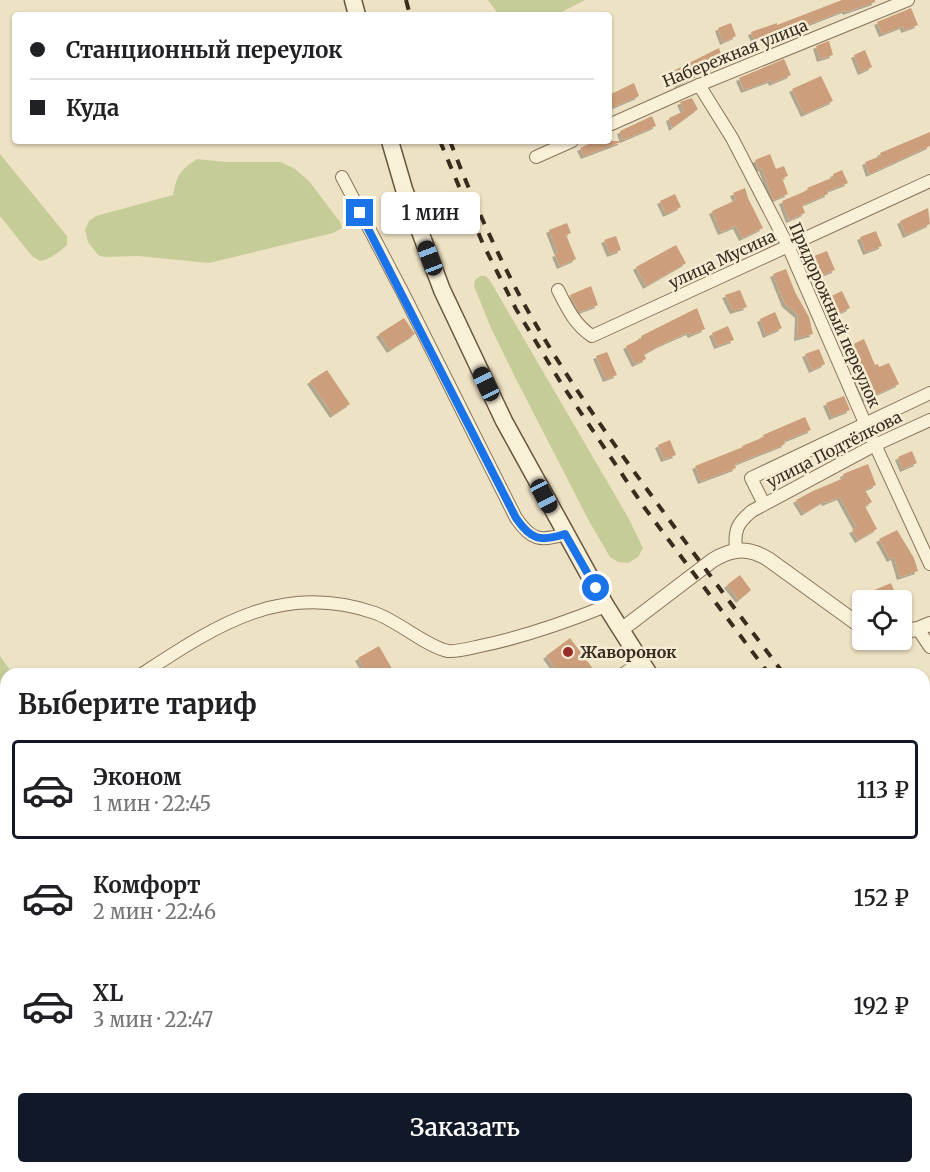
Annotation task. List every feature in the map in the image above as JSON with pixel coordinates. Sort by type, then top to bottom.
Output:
[{"type":"main road","points":[[391,144],[442,290],[504,421],[606,606],[645,668]]},
{"type":"street","name":"Набережная улица","points":[[612,124],[699,85],[908,0]]},
{"type":"street","name":"Придорожный переулок","points":[[699,85],[732,138],[788,246],[865,423],[930,564]]},
{"type":"street","points":[[536,157],[565,144]]},
{"type":"street","points":[[342,177],[516,518],[534,537],[549,539],[565,534]]},
{"type":"street","name":"улица Мусина","points":[[558,290],[573,318],[584,331],[592,336],[930,181]]},
{"type":"street","name":"улица Подтёлкова","points":[[930,393],[751,478],[764,504],[875,445],[930,420]]},
{"type":"street","points":[[736,549],[736,526],[764,504]]},
{"type":"street","points":[[621,630],[712,560],[736,549],[758,552],[852,620]]},
{"type":"street","points":[[151,668],[226,622],[250,613],[304,602],[345,606],[375,613],[449,651],[516,639],[558,626],[606,606]]},
{"type":"street","points":[[924,626],[930,646]]},
{"type":"green space","points":[[488,0],[585,0],[562,12],[497,12]]},
{"type":"green space","points":[[0,154],[67,236],[67,245],[48,259],[40,261],[32,256],[0,216]]},
{"type":"green space","points":[[197,159],[226,162],[281,162],[295,169],[309,181],[340,222],[342,228],[333,233],[209,263],[138,256],[104,257],[98,255],[88,242],[85,230],[89,221],[96,216],[173,195],[180,174]]},
{"type":"green space","points":[[480,276],[489,279],[629,519],[643,548],[638,557],[628,563],[618,562],[610,557],[589,521],[491,328],[474,286],[475,280]]},
{"type":"green space","points":[[0,656],[8,668],[0,668]]},
{"type":"building","points":[[842,0],[875,0],[875,2],[846,12],[845,10],[771,39],[770,37],[755,42],[751,32],[777,23],[777,25]]},
{"type":"building","points":[[911,8],[918,25],[904,30],[903,26],[882,34],[877,22]]},
{"type":"building","points":[[731,23],[736,36],[723,42],[718,28]]},
{"type":"building","points":[[829,41],[833,55],[820,59],[816,46]]},
{"type":"building","points":[[719,48],[724,64],[708,69],[678,85],[671,72]]},
{"type":"building","points":[[865,50],[872,67],[861,72],[854,55]]},
{"type":"building","points":[[784,59],[791,75],[772,83],[771,80],[744,90],[739,78]]},
{"type":"building","points":[[821,76],[833,101],[804,114],[792,89]]},
{"type":"building","points":[[634,83],[639,96],[612,108],[612,94]]},
{"type":"building","points":[[692,98],[698,109],[672,128],[669,118],[684,111],[680,102]]},
{"type":"building","points":[[652,116],[656,126],[623,140],[620,131]]},
{"type":"building","points":[[930,132],[930,146],[869,174],[865,162],[881,156],[880,153]]},
{"type":"building","points":[[612,141],[621,141],[584,156],[580,148],[589,144],[612,144]]},
{"type":"building","points":[[770,154],[776,169],[784,166],[788,176],[782,178],[788,194],[773,200],[762,168],[759,169],[755,160]]},
{"type":"building","points":[[842,170],[848,183],[827,191],[828,194],[802,205],[805,213],[789,220],[782,201],[834,177],[833,174]]},
{"type":"building","points":[[745,188],[763,228],[742,238],[736,226],[721,232],[712,211],[736,200],[733,193]]},
{"type":"building","points":[[675,194],[681,207],[666,214],[660,201]]},
{"type":"building","points":[[928,208],[930,224],[906,235],[900,221]]},
{"type":"building","points":[[567,223],[571,233],[566,235],[576,259],[560,266],[555,254],[558,253],[549,230]]},
{"type":"building","points":[[876,231],[882,246],[866,252],[860,237]]},
{"type":"building","points":[[616,236],[621,250],[610,254],[604,240]]},
{"type":"building","points":[[676,245],[686,263],[646,286],[636,267]]},
{"type":"building","points":[[827,251],[835,270],[817,277],[809,258]]},
{"type":"building","points":[[786,269],[795,292],[809,317],[813,334],[797,338],[798,315],[785,304],[773,274]]},
{"type":"building","points":[[591,286],[598,305],[579,312],[570,295]]},
{"type":"building","points":[[740,290],[747,307],[733,311],[725,295]]},
{"type":"building","points":[[842,291],[850,308],[833,316],[825,299]]},
{"type":"building","points":[[697,308],[705,329],[691,335],[689,332],[660,345],[644,354],[646,359],[635,364],[626,346]]},
{"type":"building","points":[[775,312],[782,328],[766,335],[760,319]]},
{"type":"building","points":[[404,318],[415,334],[390,350],[379,334]]},
{"type":"building","points":[[728,326],[734,340],[717,346],[712,333]]},
{"type":"building","points":[[864,339],[875,365],[878,364],[879,367],[889,363],[899,384],[864,400],[853,375],[860,372],[849,346]]},
{"type":"building","points":[[819,349],[825,364],[812,370],[805,354]]},
{"type":"building","points":[[607,352],[617,375],[606,379],[596,356]]},
{"type":"building","points":[[327,370],[350,404],[333,415],[310,381]]},
{"type":"building","points":[[844,396],[850,410],[832,417],[826,403]]},
{"type":"building","points":[[805,417],[811,430],[784,441],[785,444],[735,464],[736,468],[701,481],[695,466],[743,447],[764,437],[763,435]]},
{"type":"building","points":[[670,440],[676,455],[664,459],[658,445]]},
{"type":"building","points":[[912,451],[917,463],[903,469],[898,457]]},
{"type":"building","points":[[868,464],[876,485],[865,490],[872,502],[865,506],[877,529],[858,540],[852,530],[857,528],[840,497],[825,503],[824,501],[804,513],[796,500],[844,478],[843,474]]},
{"type":"building","points":[[897,530],[914,558],[918,571],[900,577],[894,557],[890,559],[879,539]]},
{"type":"building","points":[[740,575],[751,590],[739,600],[727,585]]},
{"type":"building","points":[[891,583],[894,590],[875,590]]},
{"type":"building","points":[[570,638],[592,668],[555,668],[546,656]]},
{"type":"building","points":[[379,646],[392,668],[364,668],[358,658]]},
{"type":"railway","points":[[406,0],[409,12]]},
{"type":"railway","points":[[441,144],[483,244],[516,309],[561,383],[644,507],[765,668]]},
{"type":"railway","points":[[451,144],[503,263],[551,350],[630,465],[779,668]]},
{"type":"place","name":"Жаворонок","points":[[568,652]]},
{"type":"route","points":[[360,213],[516,518],[522,527],[534,537],[549,539],[565,534],[596,588]]}]
